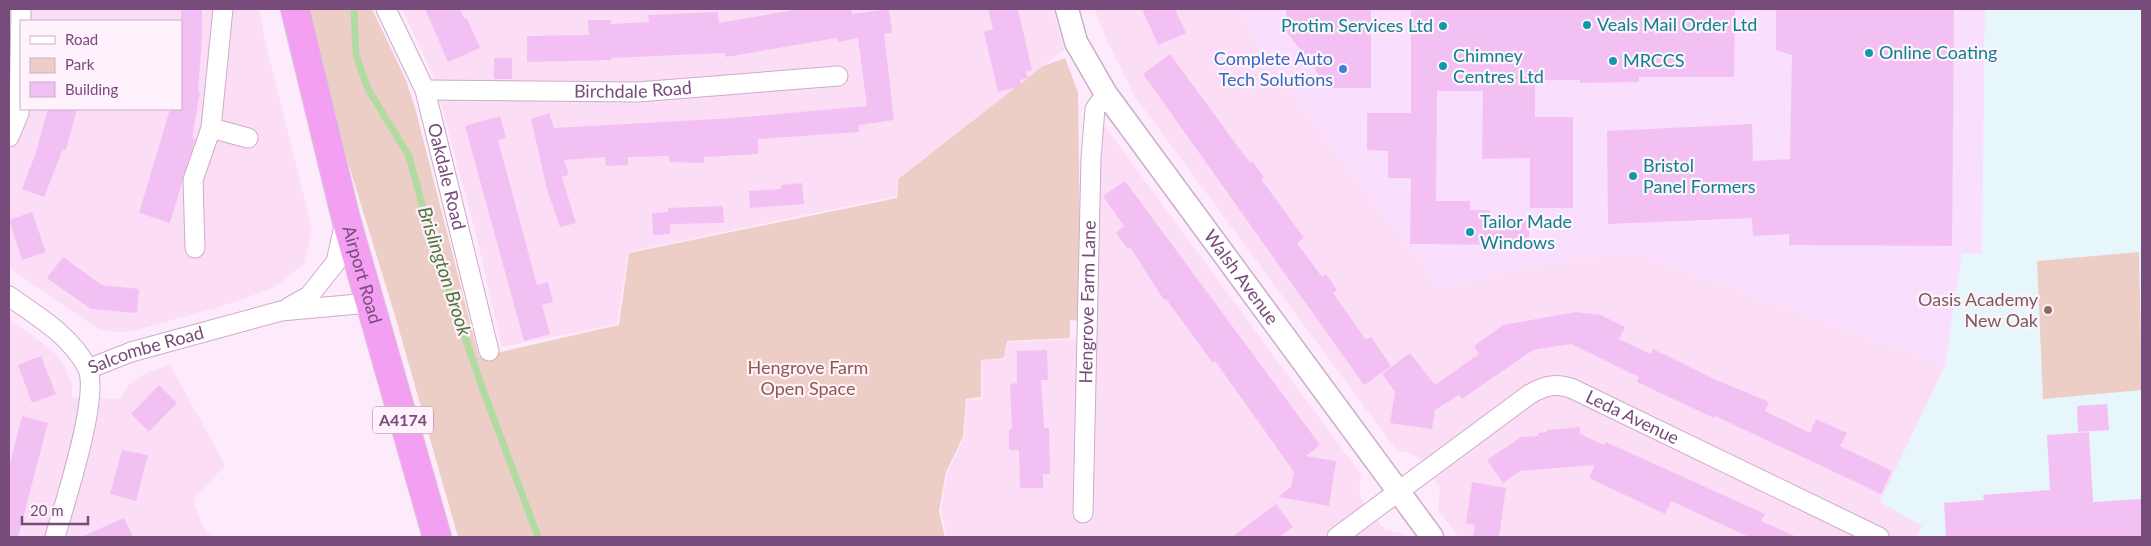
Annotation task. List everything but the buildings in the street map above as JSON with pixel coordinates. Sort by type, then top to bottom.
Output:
[{"type":"highway","name":"Airport Road","points":[[295,9],[346,219],[436,537]]},
{"type":"street","points":[[195,248],[193,180],[211,128],[222,9]]},
{"type":"street","name":"Oakdale Road","points":[[386,9],[425,90],[489,350]]},
{"type":"street","name":"Walsh Avenue","points":[[1067,9],[1076,42],[1106,94],[1432,537]]},
{"type":"street","name":"Birchdale Road","points":[[425,90],[638,92],[838,76]]},
{"type":"street","points":[[9,137],[19,113],[20,78]]},
{"type":"street","name":"Hengrove Farm Lane","points":[[1082,513],[1091,158],[1095,109],[1106,94]]},
{"type":"street","points":[[211,128],[248,138]]},
{"type":"street","name":"Salcombe Road","points":[[281,311],[309,296],[336,262],[346,219]]},
{"type":"street","name":"Salcombe Road","points":[[9,296],[62,334],[88,369],[131,352],[281,311],[369,303]]},
{"type":"street","points":[[55,537],[83,435],[88,407],[88,369]]},
{"type":"street","name":"Leda Avenue","points":[[1336,537],[1530,394],[1544,386],[1560,385],[1573,389],[1879,537]]},
{"type":"shaded area","points":[[9,9],[259,9],[265,41],[312,229],[304,264],[273,288],[216,308],[132,331],[111,332],[97,328],[9,268]]},
{"type":"shaded area","points":[[402,9],[1053,9],[1064,50],[897,179],[896,196],[628,252],[617,324],[502,347],[478,242],[434,77]]},
{"type":"shaded area","points":[[1095,9],[1240,9],[1268,62],[1440,288],[1547,263],[1633,252],[1945,365],[1880,502],[1923,526],[1917,537],[1459,537],[1438,510],[1440,487],[1418,458],[1407,452],[1397,451],[1134,95],[1107,41]]},
{"type":"shaded area","points":[[1240,9],[1985,9],[1982,255],[1962,254],[1945,365],[1633,252],[1547,263],[1440,289],[1268,62]]},
{"type":"shaded area","name":"Oasis Academy New Oak","points":[[1985,9],[2142,9],[2142,537],[1917,537],[1922,526],[1880,502],[1945,366],[1962,253],[1982,254]]},
{"type":"shaded area","points":[[1098,117],[1362,476],[1359,486],[1361,499],[1384,529],[1404,534],[1406,537],[947,537],[941,511],[947,473],[964,438],[967,400],[983,399],[982,360],[1005,359],[1008,342],[1095,338]]},
{"type":"shaded area","points":[[9,319],[51,349],[64,364],[72,385],[72,397],[120,399],[129,384],[144,374],[170,365],[225,465],[193,500],[203,527],[212,537],[9,537]]},
{"type":"green space","name":"Hengrove Farm Open Space","points":[[310,9],[372,9],[406,80],[415,108],[479,357],[619,325],[629,253],[897,198],[898,179],[1043,66],[1065,58],[1078,92],[1081,321],[1070,320],[1070,338],[1007,341],[1004,358],[981,360],[981,397],[966,399],[963,437],[946,472],[939,511],[945,537],[458,537],[396,319],[324,84]]},
{"type":"green space","points":[[2139,252],[2142,390],[2043,399],[2037,261]]},
{"type":"waterway","name":"Brislington Brook","points":[[354,9],[356,55],[368,89],[409,156],[432,242],[482,387],[538,537]]},
{"type":"place","name":"Veals Mail Order Ltd","points":[[1587,25]]},
{"type":"place","name":"Protim Services Ltd","points":[[1443,26]]},
{"type":"place","name":"Online Coating","points":[[1869,53]]},
{"type":"place","name":"MRCCS","points":[[1613,61]]},
{"type":"place","name":"Chimney Centres Ltd","points":[[1443,66]]},
{"type":"place","name":"Complete Auto Tech Solutions","points":[[1343,69]]},
{"type":"place","name":"Bristol Panel Formers","points":[[1633,176]]},
{"type":"place","name":"Tailor Made Windows","points":[[1470,232]]},
{"type":"place","name":"Oasis Academy New Oak","points":[[2048,310]]}]
